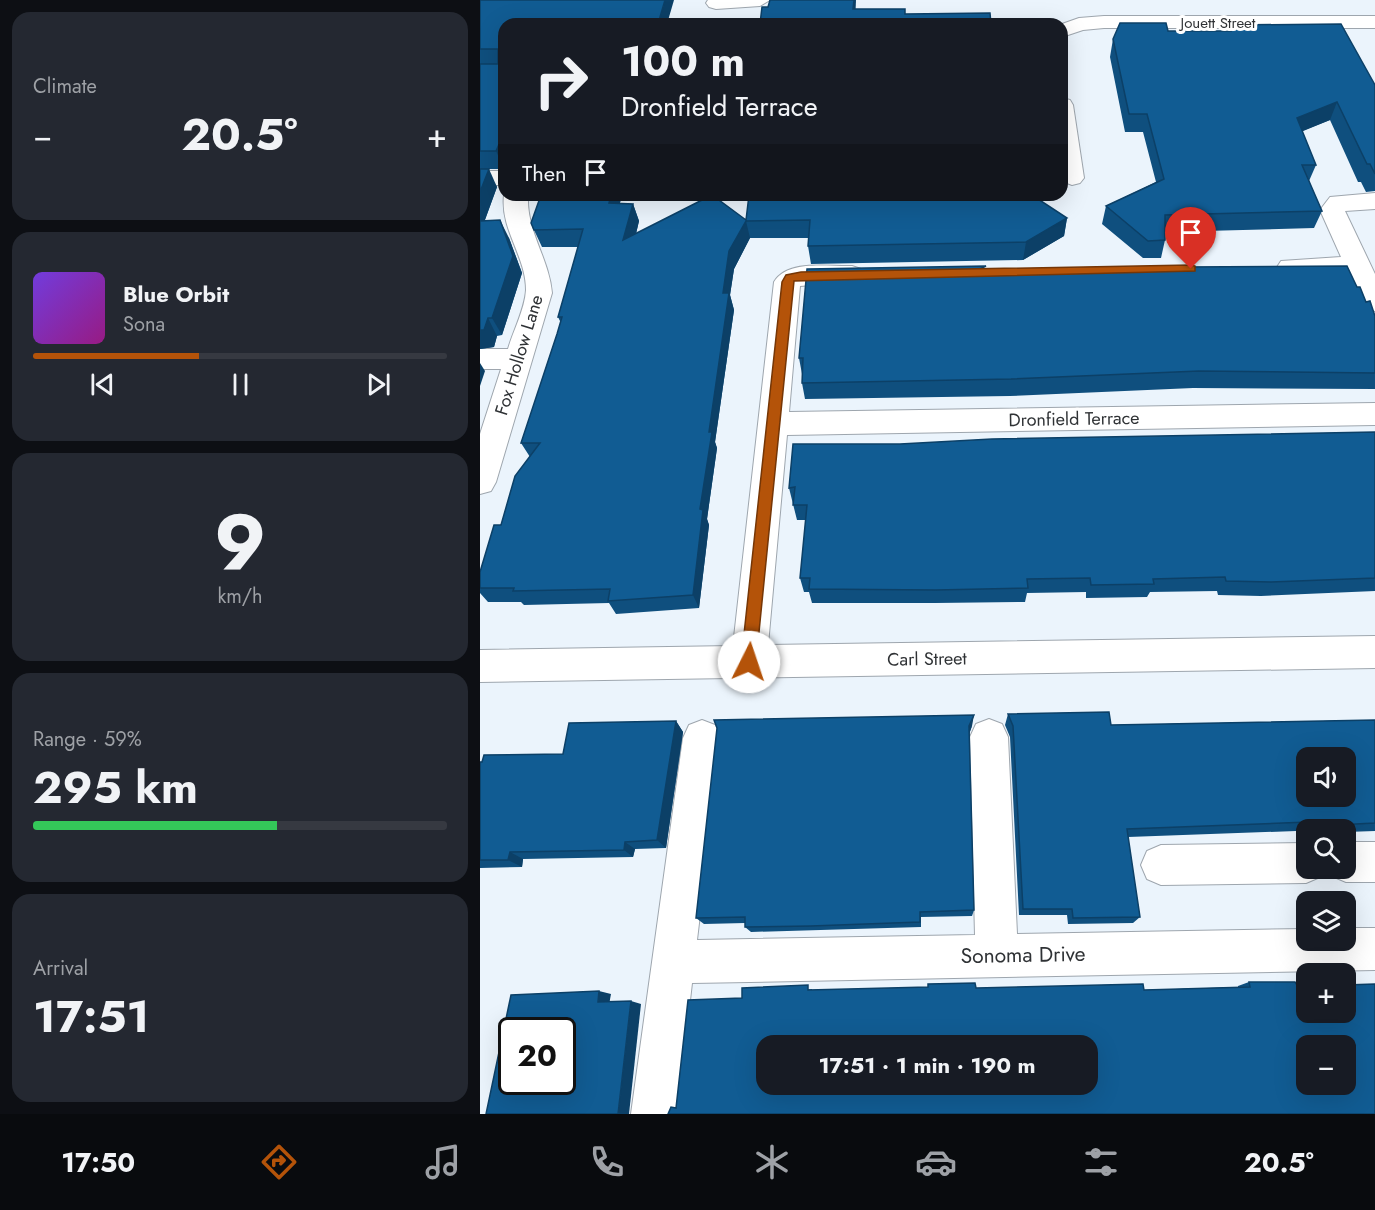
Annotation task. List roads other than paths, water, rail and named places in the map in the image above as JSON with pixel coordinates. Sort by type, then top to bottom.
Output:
[{"type":"street","points":[[712,18],[716,2],[760,0]]},
{"type":"street","points":[[1176,0],[1185,23]]},
{"type":"street","points":[[1368,0],[1375,12]]},
{"type":"street","name":"Jouett Street","points":[[1068,29],[1088,23],[1375,22]]},
{"type":"street","points":[[1068,149],[1072,178]]},
{"type":"street","points":[[480,178],[498,178]]},
{"type":"street","name":"Fox Hollow Lane","points":[[480,482],[539,293],[535,264],[519,236],[514,212],[515,201]]},
{"type":"street","points":[[1375,201],[1345,201],[1332,208],[1375,302]]},
{"type":"street","points":[[1263,267],[1357,265]]},
{"type":"street","points":[[749,662],[788,280],[795,276],[872,274]]},
{"type":"street","points":[[480,359],[518,359]]},
{"type":"street","name":"Dronfield Terrace","points":[[773,424],[1375,414]]},
{"type":"street","name":"Carl Street","points":[[480,666],[1375,652]]},
{"type":"street","points":[[989,737],[997,956]]},
{"type":"street","points":[[654,1114],[702,738]]},
{"type":"street","points":[[1356,862],[1375,862]]},
{"type":"street","points":[[1161,865],[1296,863]]},
{"type":"street","name":"Sonoma Drive","points":[[672,962],[1375,949]]}]
